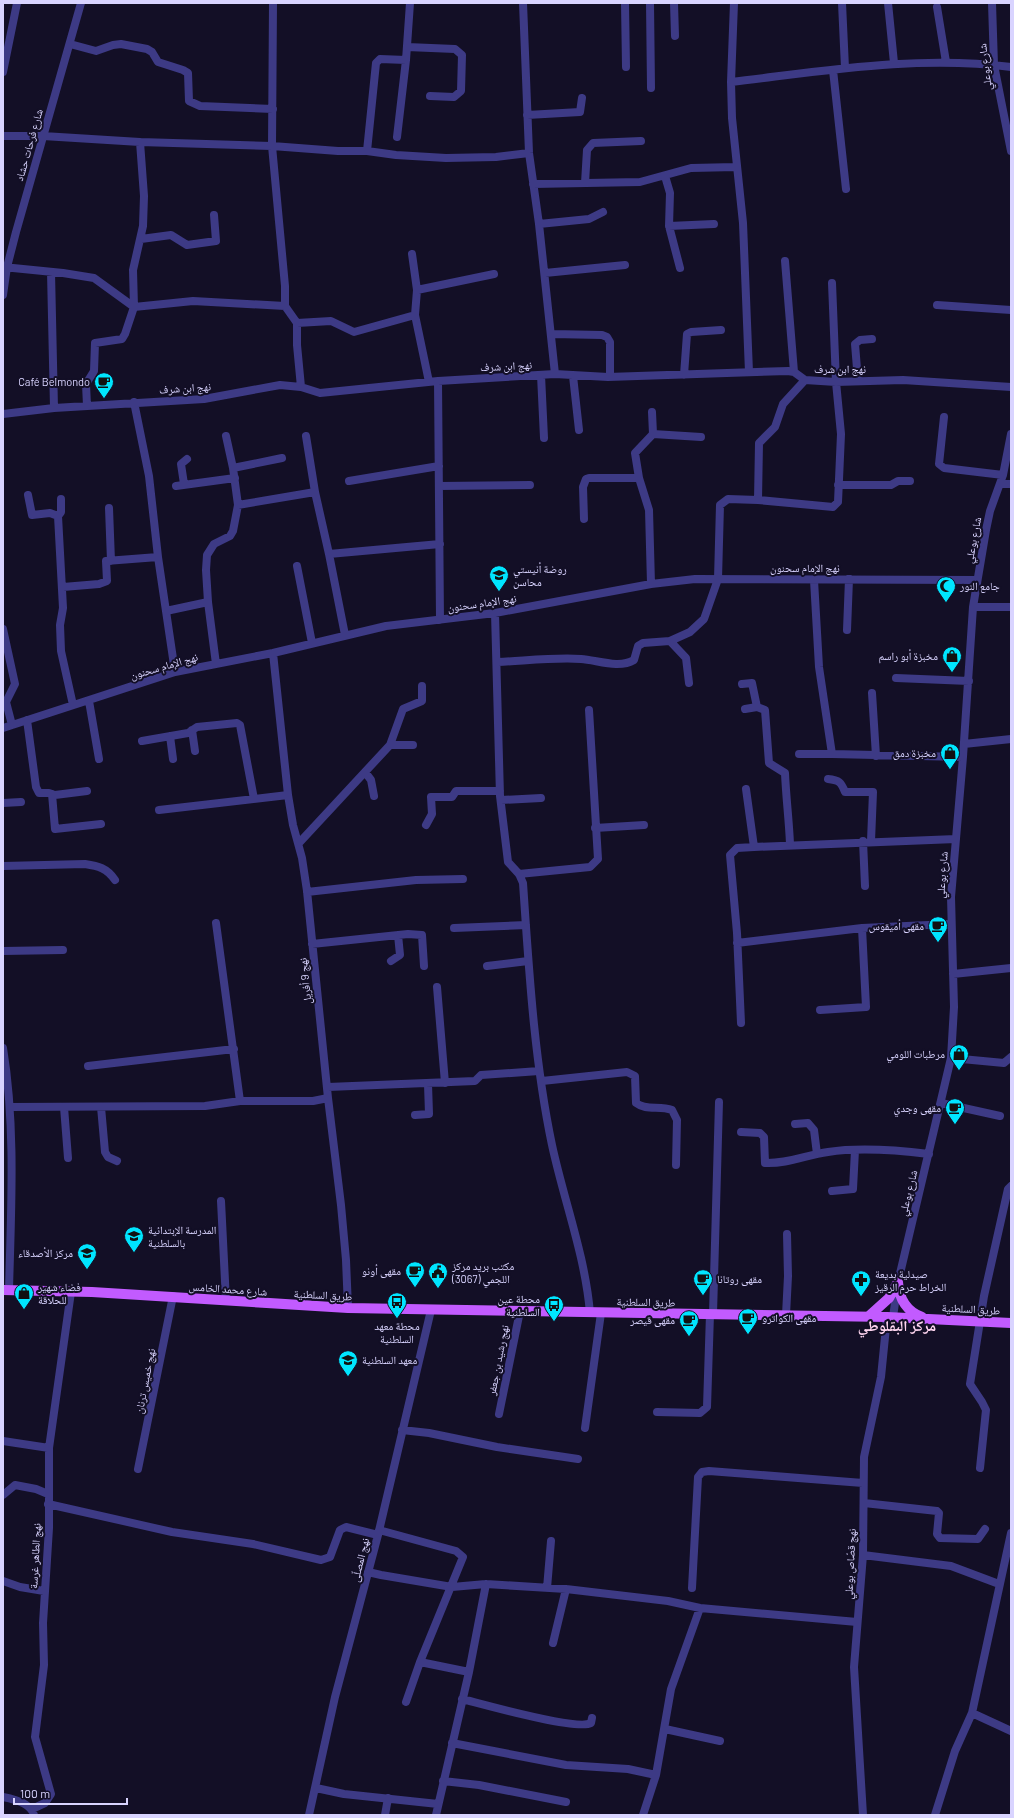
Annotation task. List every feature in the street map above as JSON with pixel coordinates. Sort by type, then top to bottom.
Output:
[{"type":"main road","points":[[869,1316],[886,1301],[898,1282]]},
{"type":"main road","points":[[898,1282],[902,1301],[916,1315],[926,1319]]},
{"type":"main road","points":[[6,1290],[173,1296]]},
{"type":"main road","name":"شارع محمد الخامس","points":[[173,1296],[281,1305]]},
{"type":"main road","name":"طريق السلطنية","points":[[281,1305],[348,1308],[590,1313],[869,1316],[1011,1323]]},
{"type":"street","points":[[3,72],[17,3]]},
{"type":"street","name":"شارع فرحات حشاد","points":[[3,295],[5,267],[70,44],[80,3]]},
{"type":"street","points":[[273,3],[272,146],[285,286],[285,306],[297,323],[297,345],[301,387]]},
{"type":"street","points":[[397,136],[406,60],[410,3]]},
{"type":"street","points":[[523,3],[529,153],[552,334],[555,374]]},
{"type":"street","points":[[625,3],[626,67]]},
{"type":"street","points":[[650,3],[651,88]]},
{"type":"street","points":[[674,3],[675,36]]},
{"type":"street","points":[[734,3],[731,82],[732,118],[743,223],[749,372]]},
{"type":"street","points":[[842,3],[845,68]]},
{"type":"street","points":[[888,3],[894,63]]},
{"type":"street","name":"شارع بوعلي","points":[[992,3],[994,65],[1011,151]]},
{"type":"street","points":[[937,7],[946,62]]},
{"type":"street","points":[[70,44],[96,51],[121,44],[147,49],[152,52],[158,62],[188,73],[189,102],[200,106],[273,109]]},
{"type":"street","points":[[407,47],[455,49],[462,55],[460,90],[454,97],[430,96]]},
{"type":"street","points":[[367,151],[376,63],[380,59],[406,60]]},
{"type":"street","points":[[731,82],[894,63],[946,62],[1011,67]]},
{"type":"street","points":[[833,70],[846,189]]},
{"type":"street","points":[[527,114],[580,112],[582,98]]},
{"type":"street","points":[[3,136],[43,136],[140,142],[272,146],[367,151],[396,155],[446,158],[496,157],[529,153]]},
{"type":"street","points":[[585,183],[587,150],[593,143],[641,141]]},
{"type":"street","points":[[87,406],[86,384],[94,371],[95,343],[122,339],[134,307],[133,270],[141,239],[144,196],[140,142]]},
{"type":"street","points":[[534,184],[640,182],[691,168],[736,166]]},
{"type":"street","points":[[665,176],[670,192],[669,226],[680,268]]},
{"type":"street","points":[[539,224],[590,219],[603,212]]},
{"type":"street","points":[[141,239],[171,235],[187,245],[216,241],[214,215]]},
{"type":"street","points":[[669,226],[714,224]]},
{"type":"street","points":[[412,254],[417,290],[415,315],[429,382]]},
{"type":"street","points":[[785,261],[794,372]]},
{"type":"street","points":[[544,274],[625,265]]},
{"type":"street","points":[[5,267],[94,278],[134,307],[193,301],[285,306]]},
{"type":"street","points":[[51,272],[54,408]]},
{"type":"street","points":[[417,290],[494,274]]},
{"type":"street","points":[[498,662],[580,659],[602,663],[628,664],[634,660],[638,646],[642,643],[670,641],[690,632],[704,619],[718,579],[720,505],[728,499],[758,500],[833,507],[838,502],[841,434],[836,382],[832,283]]},
{"type":"street","points":[[937,305],[1011,310]]},
{"type":"street","points":[[297,323],[331,320],[354,332],[415,315]]},
{"type":"street","points":[[684,375],[688,334],[691,332],[722,330]]},
{"type":"street","points":[[552,334],[602,335],[607,337],[610,342],[610,377]]},
{"type":"street","points":[[858,381],[855,344],[860,340],[872,339]]},
{"type":"street","name":"نهج ابن شرف","points":[[3,414],[54,408],[134,402],[204,399],[280,385],[301,387],[320,393],[438,381],[555,374],[610,377],[788,371],[794,372],[805,380],[836,382],[903,380],[1011,387]]},
{"type":"street","points":[[541,375],[544,438]]},
{"type":"street","points":[[573,376],[579,430]]},
{"type":"street","points":[[758,500],[759,443],[775,426],[783,404],[805,380]]},
{"type":"street","points":[[438,381],[440,620]]},
{"type":"street","points":[[134,402],[148,476],[175,672]]},
{"type":"street","points":[[651,584],[650,516],[639,478],[635,453],[653,434],[652,412]]},
{"type":"street","points":[[944,417],[940,464],[944,468],[1003,475]]},
{"type":"street","points":[[653,434],[701,437]]},
{"type":"street","name":"شارع بوعلي","points":[[890,1317],[951,1058],[954,1028],[951,924],[956,838],[964,756],[973,607],[990,511],[1003,475],[1011,434]]},
{"type":"street","points":[[216,664],[208,602],[206,570],[207,555],[214,544],[230,536],[233,530],[238,505],[233,468],[226,436]]},
{"type":"street","points":[[306,436],[315,492],[345,636]]},
{"type":"street","points":[[233,468],[282,458]]},
{"type":"street","points":[[187,459],[181,464],[180,485],[234,478]]},
{"type":"street","points":[[349,482],[439,466]]},
{"type":"street","points":[[584,519],[583,487],[586,479],[639,478]]},
{"type":"street","points":[[838,485],[891,485],[898,481],[910,481]]},
{"type":"street","points":[[1000,484],[1011,484]]},
{"type":"street","points":[[439,486],[530,485]]},
{"type":"street","points":[[238,505],[315,492]]},
{"type":"street","points":[[28,495],[32,515],[50,514],[58,516]]},
{"type":"street","points":[[61,499],[61,512],[58,516],[63,587],[61,651],[73,706]]},
{"type":"street","points":[[109,508],[111,561]]},
{"type":"street","points":[[329,554],[440,544]]},
{"type":"street","points":[[63,587],[99,584],[107,581],[106,561],[158,557]]},
{"type":"street","points":[[297,566],[312,643]]},
{"type":"street","name":"نهج الإمام سحنون","points":[[3,728],[175,672],[273,653],[386,626],[495,613],[651,584],[696,579],[977,580]]},
{"type":"street","points":[[848,630],[849,579]]},
{"type":"street","points":[[814,580],[819,667],[832,754]]},
{"type":"street","points":[[166,611],[208,602]]},
{"type":"street","points":[[973,607],[1011,606]]},
{"type":"street","points":[[495,613],[498,662],[500,791],[508,862],[519,874],[523,883],[528,961],[539,1071],[542,1081],[552,1146],[584,1270],[590,1313]]},
{"type":"street","points":[[3,629],[15,684],[6,702],[12,725]]},
{"type":"street","points":[[670,641],[686,658],[689,683]]},
{"type":"street","name":"نهج 9 أفريل","points":[[273,653],[288,795],[299,843],[307,892],[328,1098],[341,1206],[346,1260],[348,1308]]},
{"type":"street","points":[[896,678],[969,681]]},
{"type":"street","points":[[742,684],[752,683],[756,707]]},
{"type":"street","points":[[299,843],[390,745],[403,709],[422,701],[422,686]]},
{"type":"street","points":[[872,693],[876,756]]},
{"type":"street","points":[[89,700],[99,759]]},
{"type":"street","points":[[745,709],[756,707],[765,710],[769,762],[785,773],[786,800],[789,811],[790,844]]},
{"type":"street","points":[[519,874],[590,867],[598,859],[589,710]]},
{"type":"street","points":[[27,720],[36,787],[39,793],[52,794],[87,791]]},
{"type":"street","points":[[142,741],[170,736],[192,730],[197,727],[237,723],[240,725],[254,799]]},
{"type":"street","points":[[192,730],[195,751]]},
{"type":"street","points":[[170,736],[173,759]]},
{"type":"street","points":[[964,744],[1011,740]]},
{"type":"street","points":[[390,745],[413,744]]},
{"type":"street","points":[[799,754],[964,756]]},
{"type":"street","points":[[365,772],[371,780],[374,796]]},
{"type":"street","points":[[828,779],[837,780],[842,783],[845,792],[873,792],[867,841],[865,886]]},
{"type":"street","points":[[746,789],[754,847]]},
{"type":"street","points":[[426,825],[432,814],[431,797],[452,797],[456,791],[500,791]]},
{"type":"street","points":[[52,794],[55,829],[101,824]]},
{"type":"street","points":[[159,810],[288,795]]},
{"type":"street","points":[[501,800],[541,798]]},
{"type":"street","points":[[3,803],[21,802]]},
{"type":"street","points":[[595,828],[644,825]]},
{"type":"street","points":[[741,1024],[737,943],[730,854],[737,848],[790,844],[956,838]]},
{"type":"street","points":[[3,866],[85,864],[106,869],[115,880]]},
{"type":"street","points":[[307,892],[416,880],[463,879]]},
{"type":"street","points":[[216,922],[240,1101]]},
{"type":"street","points":[[737,943],[862,928],[951,924]]},
{"type":"street","points":[[454,928],[526,925]]},
{"type":"street","points":[[820,1010],[866,1007],[862,928]]},
{"type":"street","points":[[312,944],[398,935],[422,935],[424,966]]},
{"type":"street","points":[[391,961],[400,954],[398,935]]},
{"type":"street","points":[[3,951],[63,950]]},
{"type":"street","points":[[486,966],[528,961]]},
{"type":"street","points":[[953,974],[1011,968]]},
{"type":"street","points":[[437,987],[445,1083]]},
{"type":"street","points":[[3,1048],[10,1107],[12,1181],[6,1290]]},
{"type":"street","points":[[88,1066],[234,1049]]},
{"type":"street","points":[[951,1058],[1004,1063],[1011,1057]]},
{"type":"street","points":[[328,1087],[475,1081],[481,1075],[539,1071]]},
{"type":"street","points":[[542,1081],[627,1072],[635,1076],[636,1103],[641,1107],[666,1108],[672,1110],[677,1120],[676,1165]]},
{"type":"street","points":[[415,1115],[429,1114],[428,1084]]},
{"type":"street","points":[[10,1107],[205,1106],[240,1101],[313,1100],[328,1098]]},
{"type":"street","points":[[657,1412],[700,1413],[707,1407],[719,1102]]},
{"type":"street","points":[[941,1103],[1000,1116]]},
{"type":"street","points":[[64,1107],[68,1158]]},
{"type":"street","points":[[101,1107],[105,1152],[108,1157],[117,1161]]},
{"type":"street","points":[[795,1124],[808,1123],[814,1130],[817,1154]]},
{"type":"street","points":[[741,1132],[760,1133],[764,1137],[765,1163],[793,1161],[800,1157],[855,1150],[929,1154]]},
{"type":"street","points":[[832,1190],[853,1190],[855,1150]]},
{"type":"street","points":[[980,1468],[986,1410],[970,1384],[979,1322],[1008,1189],[1011,1186]]},
{"type":"street","points":[[221,1201],[226,1301]]},
{"type":"street","points":[[786,1315],[788,1276],[787,1234]]},
{"type":"street","name":"نهج الطاهر غرسة","points":[[33,1812],[45,1803],[51,1794],[35,1737],[44,1665],[44,1591],[47,1562],[49,1448],[60,1379],[71,1292]]},
{"type":"street","name":"نهج خميس ترنان","points":[[138,1469],[173,1296]]},
{"type":"street","name":"نهج المصلّى","points":[[309,1815],[335,1697],[378,1533],[431,1310]]},
{"type":"street","name":"نهج رشيد بن جعفر","points":[[499,1414],[520,1311]]},
{"type":"street","points":[[585,1428],[601,1313]]},
{"type":"street","name":"نهج قصّاص بوعلي","points":[[863,1815],[854,1667],[862,1555],[864,1457],[881,1377],[890,1317]]},
{"type":"street","points":[[402,1430],[429,1433],[497,1447],[578,1460]]},
{"type":"street","points":[[3,1441],[49,1448]]},
{"type":"street","points":[[692,1588],[698,1477],[702,1472],[709,1471],[864,1483]]},
{"type":"street","points":[[3,1495],[15,1485],[36,1489],[48,1494]]},
{"type":"street","points":[[864,1503],[937,1511],[939,1513],[937,1534],[940,1538],[978,1539],[985,1529]]},
{"type":"street","points":[[48,1504],[172,1532],[253,1544],[321,1560],[330,1557],[342,1528],[346,1527],[456,1551],[463,1557],[420,1662],[406,1702]]},
{"type":"street","points":[[935,1815],[955,1751],[972,1713],[1011,1533]]},
{"type":"street","points":[[547,1588],[551,1541]]},
{"type":"street","points":[[862,1555],[951,1566],[999,1584]]},
{"type":"street","points":[[368,1572],[452,1587],[486,1584],[566,1589],[668,1601],[700,1608],[857,1622]]},
{"type":"street","points":[[3,1581],[20,1587],[44,1591]]},
{"type":"street","points":[[436,1815],[469,1672],[486,1584]]},
{"type":"street","points":[[553,1643],[566,1589]]},
{"type":"street","points":[[643,1815],[656,1775],[671,1689],[700,1608]]},
{"type":"street","points":[[420,1662],[469,1672]]},
{"type":"street","points":[[462,1698],[566,1724],[587,1726],[591,1723],[592,1718]]},
{"type":"street","points":[[972,1713],[1011,1731]]},
{"type":"street","points":[[665,1729],[720,1741]]},
{"type":"street","points":[[452,1743],[480,1747],[566,1765],[613,1768],[656,1775]]},
{"type":"street","points":[[443,1781],[480,1785],[566,1802]]},
{"type":"street","points":[[316,1788],[344,1794],[438,1804]]},
{"type":"street","points":[[3,1797],[26,1804],[33,1812]]},
{"type":"street","points":[[385,1815],[388,1798]]},
{"type":"place","name":"Café Belmondo","points":[[104,399]]},
{"type":"place","name":"روضة أنيستي محاسن","points":[[499,592]]},
{"type":"place","name":"جامع النور","points":[[946,603]]},
{"type":"place","name":"مخبزة أبو راسم","points":[[952,673]]},
{"type":"place","name":"مخبزة دمق","points":[[950,770]]},
{"type":"place","name":"مقهى أميقوس","points":[[938,943]]},
{"type":"place","name":"مرطبات اللومي","points":[[959,1071]]},
{"type":"place","name":"مقهى وجدي","points":[[955,1125]]},
{"type":"place","name":"المدرسة الإبتدائية بالسلطنية","points":[[134,1253]]},
{"type":"place","name":"مركز الأصدقاء","points":[[87,1270]]},
{"type":"place","name":"مقهى أونو","points":[[415,1288]]},
{"type":"place","name":"مكتب بريد مركز اللجمي (3067)","points":[[438,1289]]},
{"type":"place","name":"مقهى روتانا","points":[[703,1296]]},
{"type":"place","name":"صيدلية بديعة الخراط حرم الرقيز","points":[[861,1297]]},
{"type":"place","name":"فضاء شهير للحلاقة","points":[[24,1310]]},
{"type":"place","name":"محطة معهد السلطنية","points":[[397,1319]]},
{"type":"place","name":"محطة عين السلطنية","points":[[554,1322]]},
{"type":"place","name":"مقهى الكواترو","points":[[748,1335]]},
{"type":"place","name":"مقهى قيصر","points":[[689,1337]]},
{"type":"place","name":"معهد السلطنية","points":[[348,1377]]},
{"type":"district","name":"مركز البقلوطي","points":[[897,1326]]}]
